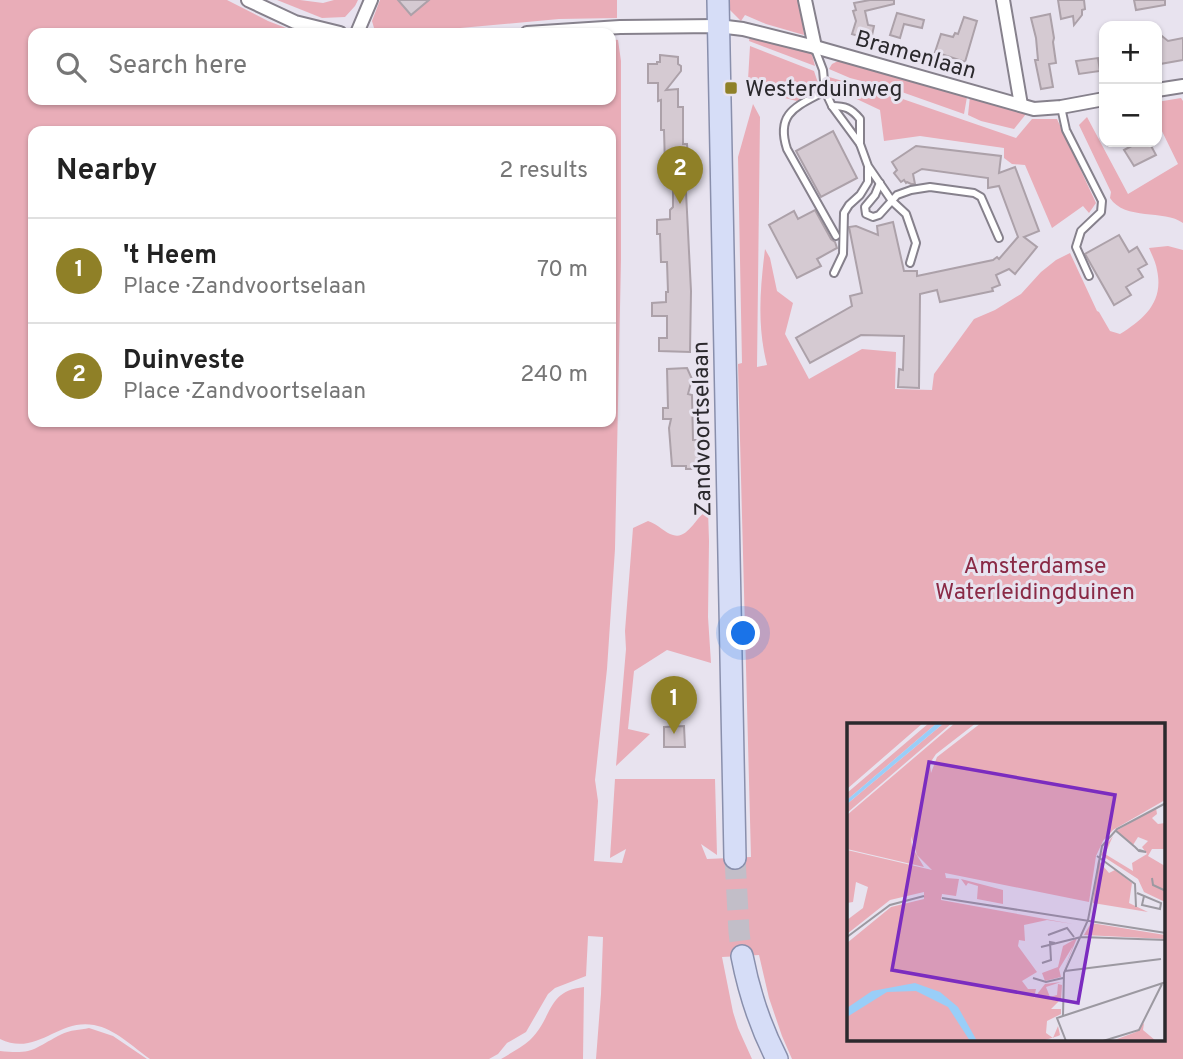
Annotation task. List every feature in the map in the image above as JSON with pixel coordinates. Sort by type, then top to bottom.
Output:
[{"type":"main road","name":"Zandvoortselaan","points":[[718,0],[735,858]]},
{"type":"main road","points":[[742,956],[757,1013],[777,1059]]},
{"type":"street","points":[[248,0],[295,22],[320,28]]},
{"type":"street","points":[[358,28],[371,0]]},
{"type":"street","points":[[805,0],[815,47]]},
{"type":"street","points":[[1003,0],[1021,105]]},
{"type":"street","points":[[604,28],[718,26]]},
{"type":"street","name":"Bramenlaan","points":[[718,26],[743,29],[815,47],[1034,109],[1099,100]]},
{"type":"street","points":[[1162,89],[1183,86]]},
{"type":"lane","points":[[815,47],[823,70],[825,91],[832,106],[860,144],[868,166],[892,201],[906,215],[916,243],[910,263]]},
{"type":"lane","points":[[825,91],[791,111],[783,136],[787,149],[836,236]]},
{"type":"lane","points":[[832,106],[852,109],[860,119],[860,144]]},
{"type":"lane","points":[[1061,107],[1066,130],[1102,201],[1101,212],[1081,231],[1076,247],[1089,275]]},
{"type":"lane","points":[[834,273],[843,254],[844,214],[860,195],[867,181],[868,166]]},
{"type":"lane","points":[[880,183],[875,195],[865,207],[866,214],[873,217],[879,215],[897,195],[921,187],[974,193],[981,197],[999,238]]},
{"type":"green space","name":"Amsterdamse Waterleidingduinen","points":[[0,0],[227,0],[286,28],[28,28],[28,105],[616,105],[618,40],[621,61],[621,259],[615,549],[607,669],[595,780],[598,801],[594,861],[622,863],[626,849],[610,858],[615,779],[715,779],[717,855],[701,844],[707,859],[751,857],[738,364],[742,363],[738,157],[753,104],[760,117],[757,367],[767,365],[760,307],[765,249],[770,258],[777,291],[793,303],[785,334],[809,379],[862,349],[896,352],[895,389],[932,390],[934,374],[974,319],[1021,294],[1056,260],[1070,253],[1097,311],[1110,331],[1120,334],[1144,316],[1155,300],[1158,281],[1156,265],[1149,248],[1168,246],[1183,250],[1183,1059],[792,1059],[769,998],[759,955],[722,957],[733,1012],[752,1059],[596,1059],[603,937],[588,936],[586,976],[555,988],[548,994],[526,1032],[507,1043],[498,1054],[489,1059],[150,1059],[109,1030],[81,1024],[37,1041],[13,1043],[0,1039]]},
{"type":"green space","points":[[277,0],[323,3],[358,0],[345,17],[322,18]]},
{"type":"green space","points":[[380,0],[617,0],[617,18],[559,19],[460,28],[374,28],[372,21]]},
{"type":"green space","points":[[729,0],[800,0],[804,35],[745,15],[741,21],[729,9]]},
{"type":"green space","points":[[750,36],[811,51],[815,66],[749,41]]},
{"type":"green space","points":[[750,46],[814,71],[818,83],[815,91],[797,101],[756,91],[747,97]]},
{"type":"green space","points":[[842,59],[967,97],[964,114],[829,69],[832,64]]},
{"type":"green space","points":[[829,77],[1016,138],[1032,119],[1057,119],[1096,203],[1089,213],[1083,206],[1052,228],[1025,165],[1012,164],[1004,158],[1004,148],[920,136],[884,141],[880,110],[844,93],[841,99],[832,87]]},
{"type":"green space","points":[[970,96],[1026,114],[1014,129],[981,121],[968,115]]},
{"type":"green space","points":[[1181,98],[1183,101],[1183,223],[1166,216],[1125,210],[1117,205],[1110,198],[1111,192],[1079,125],[1087,117],[1099,140],[1099,147],[1103,147],[1128,194],[1178,164],[1162,131],[1162,101]]},
{"type":"green space","points":[[708,510],[711,663],[667,650],[634,671],[628,729],[650,734],[616,766],[633,528],[648,521],[678,536],[688,531]]},
{"type":"green space","points":[[584,987],[583,1059],[501,1059],[530,1040],[556,1000],[563,994]]},
{"type":"green space","points":[[89,1028],[113,1036],[147,1059],[0,1059],[0,1051],[27,1051],[65,1033]]},
{"type":"building","points":[[398,0],[429,0],[411,15]]},
{"type":"building","points":[[894,0],[894,4],[865,11],[868,25],[874,26],[871,40],[852,34],[856,21],[854,3]]},
{"type":"building","points":[[1058,0],[1084,0],[1085,9],[1074,25],[1073,16],[1061,19]]},
{"type":"building","points":[[1134,0],[1165,0],[1165,5],[1136,10]]},
{"type":"building","points":[[897,13],[924,20],[922,28],[904,24],[900,38],[890,35]]},
{"type":"building","points":[[1050,14],[1056,63],[1049,64],[1053,87],[1041,89],[1035,60],[1038,60],[1036,38],[1031,18]]},
{"type":"building","points":[[964,17],[977,21],[965,62],[935,52],[941,34],[953,37],[955,33],[958,34]]},
{"type":"building","points":[[1162,36],[1168,41],[1183,38],[1183,60],[1162,64]]},
{"type":"building","points":[[660,55],[678,57],[678,64],[681,66],[681,71],[666,90],[678,89],[678,107],[683,107],[683,144],[687,144],[688,164],[665,165],[658,83],[648,83],[648,64],[660,62]]},
{"type":"building","points":[[1098,58],[1099,71],[1079,74],[1076,61]]},
{"type":"building","points":[[833,131],[857,178],[821,197],[796,151]]},
{"type":"building","points":[[916,146],[1001,156],[999,173],[1015,167],[1039,231],[1024,237],[1037,247],[1015,274],[1009,269],[996,275],[1000,285],[992,288],[993,291],[940,302],[937,290],[920,294],[919,388],[898,387],[899,369],[903,370],[904,336],[861,335],[810,363],[796,338],[852,306],[850,296],[862,293],[849,227],[856,226],[878,235],[877,226],[893,222],[904,271],[917,271],[917,276],[997,257],[999,259],[1018,237],[999,186],[988,188],[988,178],[922,169],[913,174],[915,184],[906,183],[904,180],[901,182],[894,173],[897,170],[892,162]]},
{"type":"building","points":[[1130,147],[1152,147],[1156,155],[1134,166],[1124,150]]},
{"type":"building","points":[[673,187],[685,187],[686,192],[691,291],[690,352],[659,351],[659,338],[667,338],[667,316],[652,316],[652,303],[666,302],[668,292],[667,262],[661,262],[657,220],[670,219]]},
{"type":"building","points":[[815,210],[837,248],[817,259],[821,266],[797,278],[769,225],[794,211],[798,219]]},
{"type":"building","points":[[1119,235],[1129,252],[1137,247],[1147,264],[1138,269],[1143,277],[1126,287],[1131,295],[1114,305],[1085,254]]},
{"type":"building","points":[[687,368],[692,379],[688,394],[692,395],[693,440],[698,440],[698,469],[672,466],[669,428],[671,419],[663,419],[663,408],[668,408],[667,369]]},
{"type":"building","points":[[684,726],[685,747],[664,747],[664,727]]},
{"type":"tunnel","points":[[735,858],[742,956]]},
{"type":"place","name":"Westerduinweg","points":[[731,88]]},
{"type":"place","name":"Duinveste","points":[[680,204]]},
{"type":"place","name":"'t Heem","points":[[674,734]]}]
